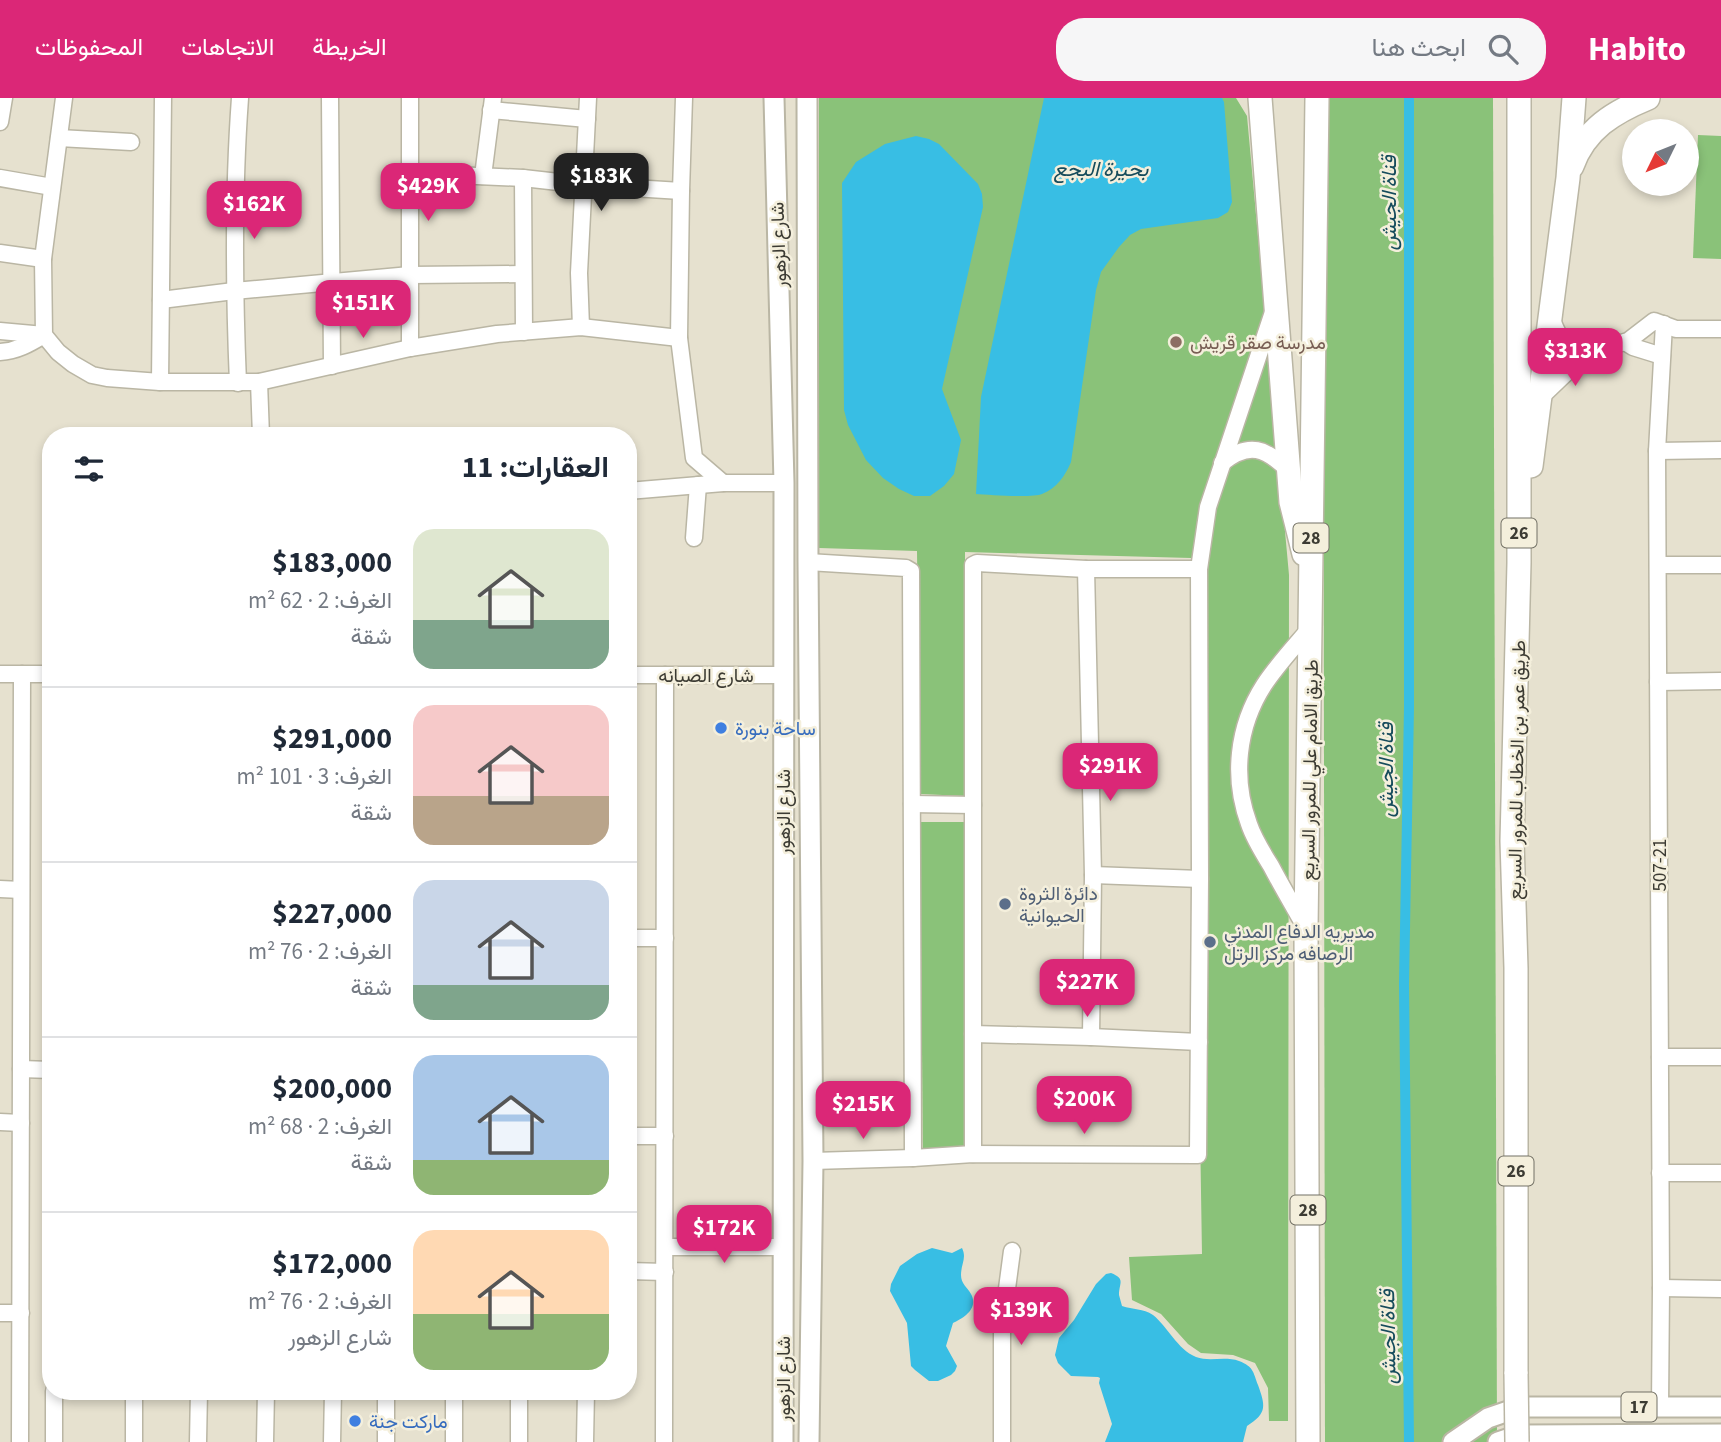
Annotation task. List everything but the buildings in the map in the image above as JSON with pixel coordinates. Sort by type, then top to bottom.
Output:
[{"type":"highway","points":[[1250,98],[1262,134]]},
{"type":"highway","points":[[1259,98],[1292,511],[1311,581]]},
{"type":"highway","name":"طريق الامام علي للمرور السريع","points":[[1308,1442],[1306,929],[1317,98]]},
{"type":"highway","name":"طريق عمر بن الخطاب للمرور السريع","points":[[1517,1442],[1516,968],[1511,841],[1519,563],[1519,98]]},
{"type":"highway","points":[[1519,563],[1568,178],[1574,98]]},
{"type":"highway","points":[[1568,178],[1575,157],[1585,140],[1602,122],[1618,111],[1648,98]]},
{"type":"main road","name":"شارع الزهور","points":[[774,98],[785,483],[783,1442]]},
{"type":"main road","name":"شارع الزهور","points":[[807,98],[813,1161],[809,1442]]},
{"type":"main road","points":[[784,561],[808,562]]},
{"type":"main road","points":[[1701,1406],[1711,1434]]},
{"type":"main road","name":"17","points":[[1453,1442],[1480,1423],[1520,1407],[1721,1406]]},
{"type":"main road","name":"17","points":[[1498,1442],[1520,1435],[1636,1438],[1711,1434]]},
{"type":"street","points":[[0,122],[4,98]]},
{"type":"street","points":[[64,98],[43,259],[44,335],[58,352],[92,375],[160,382],[259,382],[410,348],[497,334],[581,327],[679,338]]},
{"type":"street","points":[[160,382],[163,98]]},
{"type":"street","points":[[238,383],[234,291],[240,98]]},
{"type":"street","points":[[330,98],[332,366]]},
{"type":"street","points":[[410,98],[410,348]]},
{"type":"street","points":[[581,327],[579,273],[588,98]]},
{"type":"street","points":[[684,98],[679,338],[694,458],[723,483]]},
{"type":"street","points":[[483,176],[492,104],[587,119]]},
{"type":"street","points":[[59,138],[131,142]]},
{"type":"street","points":[[410,173],[523,178],[681,191]]},
{"type":"street","points":[[0,178],[52,187]]},
{"type":"street","points":[[523,178],[524,332]]},
{"type":"street","points":[[0,253],[43,259]]},
{"type":"street","points":[[161,300],[410,275],[523,274]]},
{"type":"street","points":[[813,1161],[973,1154],[1198,1155],[1199,569],[1208,507],[1276,303]]},
{"type":"street","points":[[1550,315],[1566,346],[1587,353],[1625,342],[1657,321],[1676,329],[1721,329]]},
{"type":"street","name":"507-21","points":[[1660,1407],[1657,451],[1664,324]]},
{"type":"street","points":[[0,331],[44,335]]},
{"type":"street","points":[[0,352],[12,352],[44,335]]},
{"type":"street","points":[[1625,342],[1662,356]]},
{"type":"street","points":[[1539,399],[1587,353]]},
{"type":"street","points":[[259,382],[261,427]]},
{"type":"street","points":[[1223,463],[1240,450],[1250,449],[1270,455],[1289,471]]},
{"type":"street","points":[[1657,451],[1721,450]]},
{"type":"street","points":[[637,490],[723,483],[785,483]]},
{"type":"street","points":[[694,538],[698,485]]},
{"type":"street","points":[[808,562],[906,568],[911,571],[913,1158]]},
{"type":"street","points":[[973,1154],[973,565],[1199,569]]},
{"type":"street","points":[[1658,565],[1721,565]]},
{"type":"street","points":[[1086,569],[1093,875],[1091,1037]]},
{"type":"street","points":[[1306,929],[1249,826],[1239,784],[1239,763],[1246,721],[1254,702],[1265,683],[1311,627]]},
{"type":"street","points":[[0,674],[42,674]]},
{"type":"street","points":[[20,1442],[22,674]]},
{"type":"street","name":"شارع الصيانه","points":[[637,675],[783,674]]},
{"type":"street","points":[[664,1442],[665,675]]},
{"type":"street","points":[[1658,682],[1721,681]]},
{"type":"street","points":[[912,804],[973,805]]},
{"type":"street","points":[[1093,875],[1200,879]]},
{"type":"street","points":[[0,890],[21,890]]},
{"type":"street","points":[[637,938],[665,938]]},
{"type":"street","points":[[973,1034],[1199,1042]]},
{"type":"street","points":[[1660,1057],[1721,1057]]},
{"type":"street","points":[[21,1069],[42,1070]]},
{"type":"street","points":[[0,1122],[21,1123]]},
{"type":"street","points":[[637,1136],[665,1136]]},
{"type":"street","points":[[1660,1173],[1721,1173]]},
{"type":"street","points":[[664,1247],[783,1247]]},
{"type":"street","points":[[1002,1442],[1002,1326],[1012,1251]]},
{"type":"street","points":[[637,1271],[664,1272]]},
{"type":"street","points":[[1661,1288],[1721,1289]]},
{"type":"street","points":[[0,1313],[21,1313]]},
{"type":"street","points":[[54,1400],[54,1442]]},
{"type":"street","points":[[134,1400],[134,1442]]},
{"type":"street","points":[[198,1400],[198,1442]]},
{"type":"street","points":[[265,1442],[266,1400]]},
{"type":"street","points":[[332,1442],[333,1400]]},
{"type":"street","points":[[386,1400],[386,1442]]},
{"type":"street","points":[[454,1400],[454,1442]]},
{"type":"street","points":[[519,1400],[519,1442]]},
{"type":"street","points":[[585,1442],[586,1400]]},
{"type":"green space","points":[[819,98],[1236,98],[1247,116],[1289,575],[1288,1421],[1269,1421],[1268,1388],[1255,1363],[1233,1355],[1201,1353],[1188,1344],[1161,1314],[1132,1300],[1129,1257],[1202,1254],[1191,558],[965,552],[965,796],[920,794],[917,551],[819,548]]},
{"type":"green space","points":[[1323,98],[1493,98],[1497,1442],[1325,1442]]},
{"type":"green space","points":[[1699,135],[1721,136],[1721,259],[1693,258],[1696,196],[1699,196]]},
{"type":"green space","points":[[920,822],[965,822],[965,1163],[923,1166]]},
{"type":"water","name":"بحيرة البجع","points":[[1044,98],[1222,98],[1232,202],[1228,212],[1218,218],[1141,229],[1130,235],[1119,247],[1101,272],[1096,290],[1071,462],[1066,472],[1056,485],[1042,494],[976,494],[981,397]]},
{"type":"water","points":[[916,136],[939,144],[978,184],[983,207],[942,389],[961,440],[954,474],[930,496],[914,496],[883,478],[866,460],[848,425],[844,410],[842,183],[856,162],[885,144]]},
{"type":"water","points":[[932,1248],[952,1253],[962,1248],[964,1258],[961,1278],[973,1299],[969,1312],[953,1323],[946,1346],[957,1366],[955,1371],[938,1381],[929,1381],[911,1366],[907,1323],[890,1291],[900,1266],[917,1254]]},
{"type":"water","points":[[1111,1273],[1121,1282],[1119,1295],[1122,1306],[1153,1315],[1189,1353],[1201,1358],[1244,1363],[1254,1373],[1263,1408],[1259,1417],[1247,1426],[1243,1442],[1105,1442],[1112,1424],[1099,1383],[1100,1378],[1071,1376],[1058,1363],[1055,1355],[1059,1338],[1074,1320],[1096,1284],[1106,1274]]},
{"type":"waterway","name":"قناة الجيش","points":[[1409,98],[1409,708],[1404,984],[1409,1442]]},
{"type":"place","name":"مدرسة صقر قريش","points":[[1176,342]]},
{"type":"place","name":"ساحة بنورة","points":[[721,728]]},
{"type":"place","name":"دائرة الثروة الحيوانية","points":[[1005,904]]},
{"type":"place","name":"مديريه الدفاع المدني الرصافه مركز الرتل","points":[[1210,942]]},
{"type":"place","name":"ماركت جنة","points":[[355,1421]]}]
